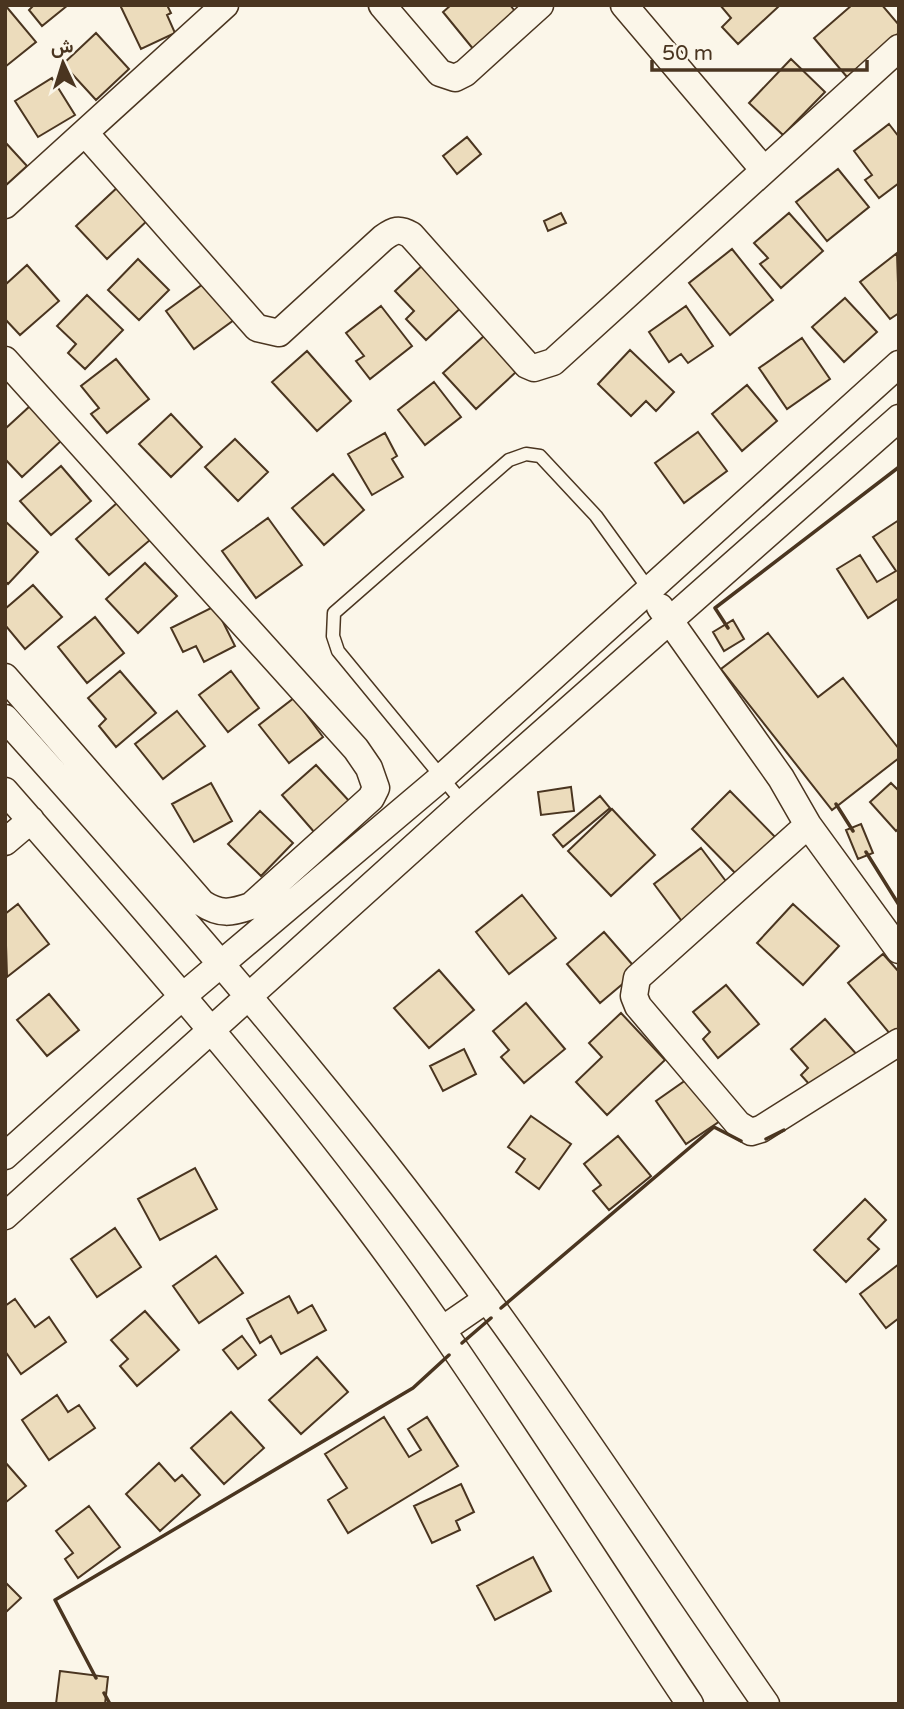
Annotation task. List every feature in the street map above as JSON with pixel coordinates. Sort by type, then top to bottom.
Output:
[{"type":"street","points":[[382,5],[440,73],[454,78],[464,73],[540,5]]},
{"type":"street","points":[[624,5],[764,170]]},
{"type":"street","points":[[5,205],[85,133],[210,10]]},
{"type":"street","points":[[85,133],[257,328],[279,333],[383,238],[393,230],[402,230],[411,235],[527,365],[534,368],[553,362],[899,48]]},
{"type":"street","points":[[5,360],[369,768],[376,788],[371,798],[251,906],[233,913],[216,912],[162,876],[5,718]]},
{"type":"street","points":[[5,1156],[183,996],[441,778],[648,588],[899,364]]},
{"type":"street","points":[[5,1216],[463,803],[899,418]]},
{"type":"street","points":[[648,588],[782,778],[808,825],[899,950]]},
{"type":"street","points":[[5,677],[162,876],[222,965],[383,1161],[487,1299],[766,1704]]},
{"type":"street","points":[[5,790],[183,996],[357,1215],[442,1330],[690,1704]]},
{"type":"street","points":[[5,842],[31,820]]},
{"type":"street","points":[[808,825],[637,978],[634,996],[638,1006],[738,1124],[751,1132],[761,1129],[899,1042]]},
{"type":"street","points":[[311,853],[328,874]]},
{"type":"street","points":[[442,1330],[487,1299]]},
{"type":"lane","points":[[463,803],[338,651],[333,636],[334,613],[509,460],[526,454],[540,456],[596,516],[648,588]]},
{"type":"building","points":[[5,5],[36,42],[5,67]]},
{"type":"building","points":[[34,5],[68,5],[42,26],[29,10]]},
{"type":"building","points":[[167,5],[171,13],[167,15],[175,33],[141,49],[121,7]]},
{"type":"building","points":[[451,5],[510,5],[518,15],[474,50],[443,12]]},
{"type":"building","points":[[720,5],[778,7],[738,44],[722,27],[731,18]]},
{"type":"building","points":[[852,5],[882,5],[899,25],[899,33],[847,77],[814,38]]},
{"type":"building","points":[[96,33],[129,69],[96,100],[63,64]]},
{"type":"building","points":[[791,59],[825,92],[783,135],[749,103]]},
{"type":"building","points":[[52,78],[75,115],[38,137],[15,101]]},
{"type":"building","points":[[889,124],[899,137],[899,183],[879,198],[865,180],[872,175],[854,151]]},
{"type":"building","points":[[467,137],[481,154],[457,174],[443,156]]},
{"type":"building","points":[[5,142],[27,166],[5,186]]},
{"type":"building","points":[[838,169],[869,207],[827,241],[796,202]]},
{"type":"building","points":[[120,185],[151,217],[107,259],[76,226]]},
{"type":"building","points":[[561,213],[566,223],[548,231],[544,221]]},
{"type":"building","points":[[789,213],[823,251],[781,288],[760,264],[768,258],[754,243]]},
{"type":"building","points":[[732,249],[773,300],[730,335],[689,283]]},
{"type":"building","points":[[897,253],[899,313],[890,319],[860,282]]},
{"type":"building","points":[[138,259],[169,290],[139,320],[108,290]]},
{"type":"building","points":[[426,262],[465,304],[426,340],[406,319],[414,311],[395,291]]},
{"type":"building","points":[[27,265],[59,301],[20,335],[5,319],[5,285]]},
{"type":"building","points":[[210,279],[238,317],[194,349],[166,311]]},
{"type":"building","points":[[87,295],[123,330],[85,369],[68,353],[76,344],[57,326]]},
{"type":"building","points":[[845,298],[877,332],[844,362],[812,327]]},
{"type":"building","points":[[381,306],[412,346],[370,379],[356,361],[364,356],[346,333]]},
{"type":"building","points":[[686,306],[713,346],[688,363],[681,354],[669,362],[649,332]]},
{"type":"building","points":[[484,336],[516,372],[476,409],[443,373]]},
{"type":"building","points":[[802,338],[830,379],[787,409],[759,368]]},
{"type":"building","points":[[630,350],[674,392],[656,411],[646,401],[631,416],[598,384]]},
{"type":"building","points":[[307,351],[351,401],[317,431],[272,382]]},
{"type":"building","points":[[116,359],[149,399],[107,433],[91,414],[99,408],[81,386]]},
{"type":"building","points":[[434,382],[461,417],[425,445],[398,410]]},
{"type":"building","points":[[747,385],[777,421],[742,451],[712,414]]},
{"type":"building","points":[[30,406],[61,441],[22,477],[5,459],[5,429]]},
{"type":"building","points":[[171,414],[202,447],[171,477],[139,444]]},
{"type":"building","points":[[698,432],[727,471],[684,503],[655,463]]},
{"type":"building","points":[[385,433],[397,456],[392,459],[403,477],[372,495],[348,454]]},
{"type":"building","points":[[235,439],[268,472],[238,501],[205,467]]},
{"type":"building","points":[[61,466],[91,501],[51,535],[20,501]]},
{"type":"building","points":[[333,474],[364,510],[324,545],[292,508]]},
{"type":"building","points":[[117,503],[150,540],[109,575],[76,539]]},
{"type":"building","points":[[268,518],[302,565],[256,598],[222,551]]},
{"type":"building","points":[[899,520],[899,598],[868,618],[837,569],[860,555],[877,582],[896,571],[873,537]]},
{"type":"building","points":[[5,521],[38,552],[8,584],[5,581]]},
{"type":"building","points":[[145,563],[177,596],[138,633],[106,599]]},
{"type":"building","points":[[33,585],[62,617],[25,649],[5,625],[5,609]]},
{"type":"building","points":[[215,606],[235,646],[204,662],[196,646],[183,652],[171,628]]},
{"type":"building","points":[[95,617],[124,653],[87,683],[58,647]]},
{"type":"building","points":[[733,620],[744,639],[724,651],[713,632]]},
{"type":"building","points":[[768,633],[818,697],[843,678],[899,749],[899,758],[832,810],[721,669]]},
{"type":"building","points":[[120,671],[156,713],[116,747],[99,726],[106,719],[88,698]]},
{"type":"building","points":[[231,671],[259,708],[228,732],[199,695]]},
{"type":"building","points":[[294,698],[323,737],[289,763],[259,725]]},
{"type":"building","points":[[177,711],[205,746],[163,779],[135,744]]},
{"type":"building","points":[[316,765],[350,802],[315,833],[282,795]]},
{"type":"building","points":[[211,783],[232,821],[194,842],[172,804]]},
{"type":"building","points":[[891,783],[899,791],[899,828],[896,831],[870,802]]},
{"type":"building","points":[[571,787],[574,811],[541,815],[538,792]]},
{"type":"building","points":[[730,791],[779,841],[741,879],[692,829]]},
{"type":"building","points":[[600,796],[610,808],[563,847],[553,835]]},
{"type":"building","points":[[612,809],[655,855],[611,896],[568,851]]},
{"type":"building","points":[[260,811],[293,843],[261,876],[228,844]]},
{"type":"building","points":[[861,824],[873,853],[858,859],[846,830]]},
{"type":"building","points":[[701,848],[734,892],[687,928],[654,884]]},
{"type":"building","points":[[522,895],[556,938],[509,974],[476,932]]},
{"type":"building","points":[[18,904],[49,944],[7,977],[5,914]]},
{"type":"building","points":[[793,904],[839,946],[803,985],[757,943]]},
{"type":"building","points":[[604,932],[638,971],[600,1003],[567,964]]},
{"type":"building","points":[[883,954],[899,972],[899,1037],[895,1040],[848,983]]},
{"type":"building","points":[[439,970],[474,1010],[429,1048],[394,1008]]},
{"type":"building","points":[[726,985],[759,1024],[718,1058],[703,1039],[710,1032],[693,1012]]},
{"type":"building","points":[[49,994],[79,1030],[47,1056],[17,1020]]},
{"type":"building","points":[[526,1003],[565,1049],[524,1083],[501,1057],[509,1050],[493,1031]]},
{"type":"building","points":[[621,1013],[665,1060],[607,1115],[576,1082],[602,1057],[589,1043]]},
{"type":"building","points":[[825,1019],[859,1057],[818,1094],[801,1075],[808,1068],[791,1049]]},
{"type":"building","points":[[464,1049],[476,1074],[443,1091],[430,1066]]},
{"type":"building","points":[[696,1073],[726,1117],[686,1144],[656,1101]]},
{"type":"building","points":[[531,1116],[571,1144],[539,1189],[516,1172],[525,1159],[508,1147]]},
{"type":"building","points":[[618,1136],[651,1176],[609,1210],[593,1191],[601,1185],[584,1164]]},
{"type":"building","points":[[195,1168],[217,1209],[160,1240],[138,1199]]},
{"type":"building","points":[[865,1199],[886,1220],[868,1239],[879,1249],[846,1282],[814,1250]]},
{"type":"building","points":[[115,1228],[141,1267],[97,1297],[71,1259]]},
{"type":"building","points":[[216,1256],[243,1293],[199,1323],[173,1286]]},
{"type":"building","points":[[899,1264],[899,1318],[886,1328],[860,1294]]},
{"type":"building","points":[[289,1296],[298,1313],[312,1305],[326,1330],[281,1354],[271,1336],[260,1343],[247,1319]]},
{"type":"building","points":[[15,1299],[35,1327],[49,1317],[66,1342],[21,1374],[5,1351],[5,1306]]},
{"type":"building","points":[[145,1311],[179,1350],[137,1386],[120,1366],[128,1359],[111,1340]]},
{"type":"building","points":[[242,1336],[256,1355],[238,1369],[223,1350]]},
{"type":"building","points":[[317,1357],[348,1392],[301,1434],[269,1400]]},
{"type":"building","points":[[57,1395],[68,1412],[79,1405],[95,1428],[49,1460],[22,1420]]},
{"type":"building","points":[[231,1412],[264,1448],[224,1484],[191,1448]]},
{"type":"building","points":[[384,1417],[409,1457],[421,1450],[408,1429],[427,1417],[458,1466],[348,1533],[328,1500],[347,1488],[325,1454]]},
{"type":"building","points":[[5,1462],[26,1486],[5,1503]]},
{"type":"building","points":[[159,1463],[175,1481],[182,1475],[200,1495],[160,1531],[126,1494]]},
{"type":"building","points":[[461,1484],[474,1512],[456,1521],[460,1530],[432,1543],[414,1506]]},
{"type":"building","points":[[89,1506],[120,1547],[78,1578],[65,1559],[73,1553],[56,1531]]},
{"type":"building","points":[[533,1557],[551,1591],[495,1620],[477,1586]]},
{"type":"building","points":[[5,1582],[21,1598],[5,1613]]},
{"type":"building","points":[[60,1671],[108,1677],[105,1704],[56,1704]]},
{"type":"wall","points":[[728,628],[715,608],[899,467]]},
{"type":"wall","points":[[836,804],[853,831]]},
{"type":"wall","points":[[866,852],[899,905]]},
{"type":"wall","points":[[501,1308],[714,1127],[741,1141]]},
{"type":"wall","points":[[766,1139],[784,1130]]},
{"type":"wall","points":[[462,1343],[491,1318]]},
{"type":"wall","points":[[96,1678],[55,1600],[413,1388],[449,1355]]},
{"type":"wall","points":[[104,1693],[110,1704]]}]
